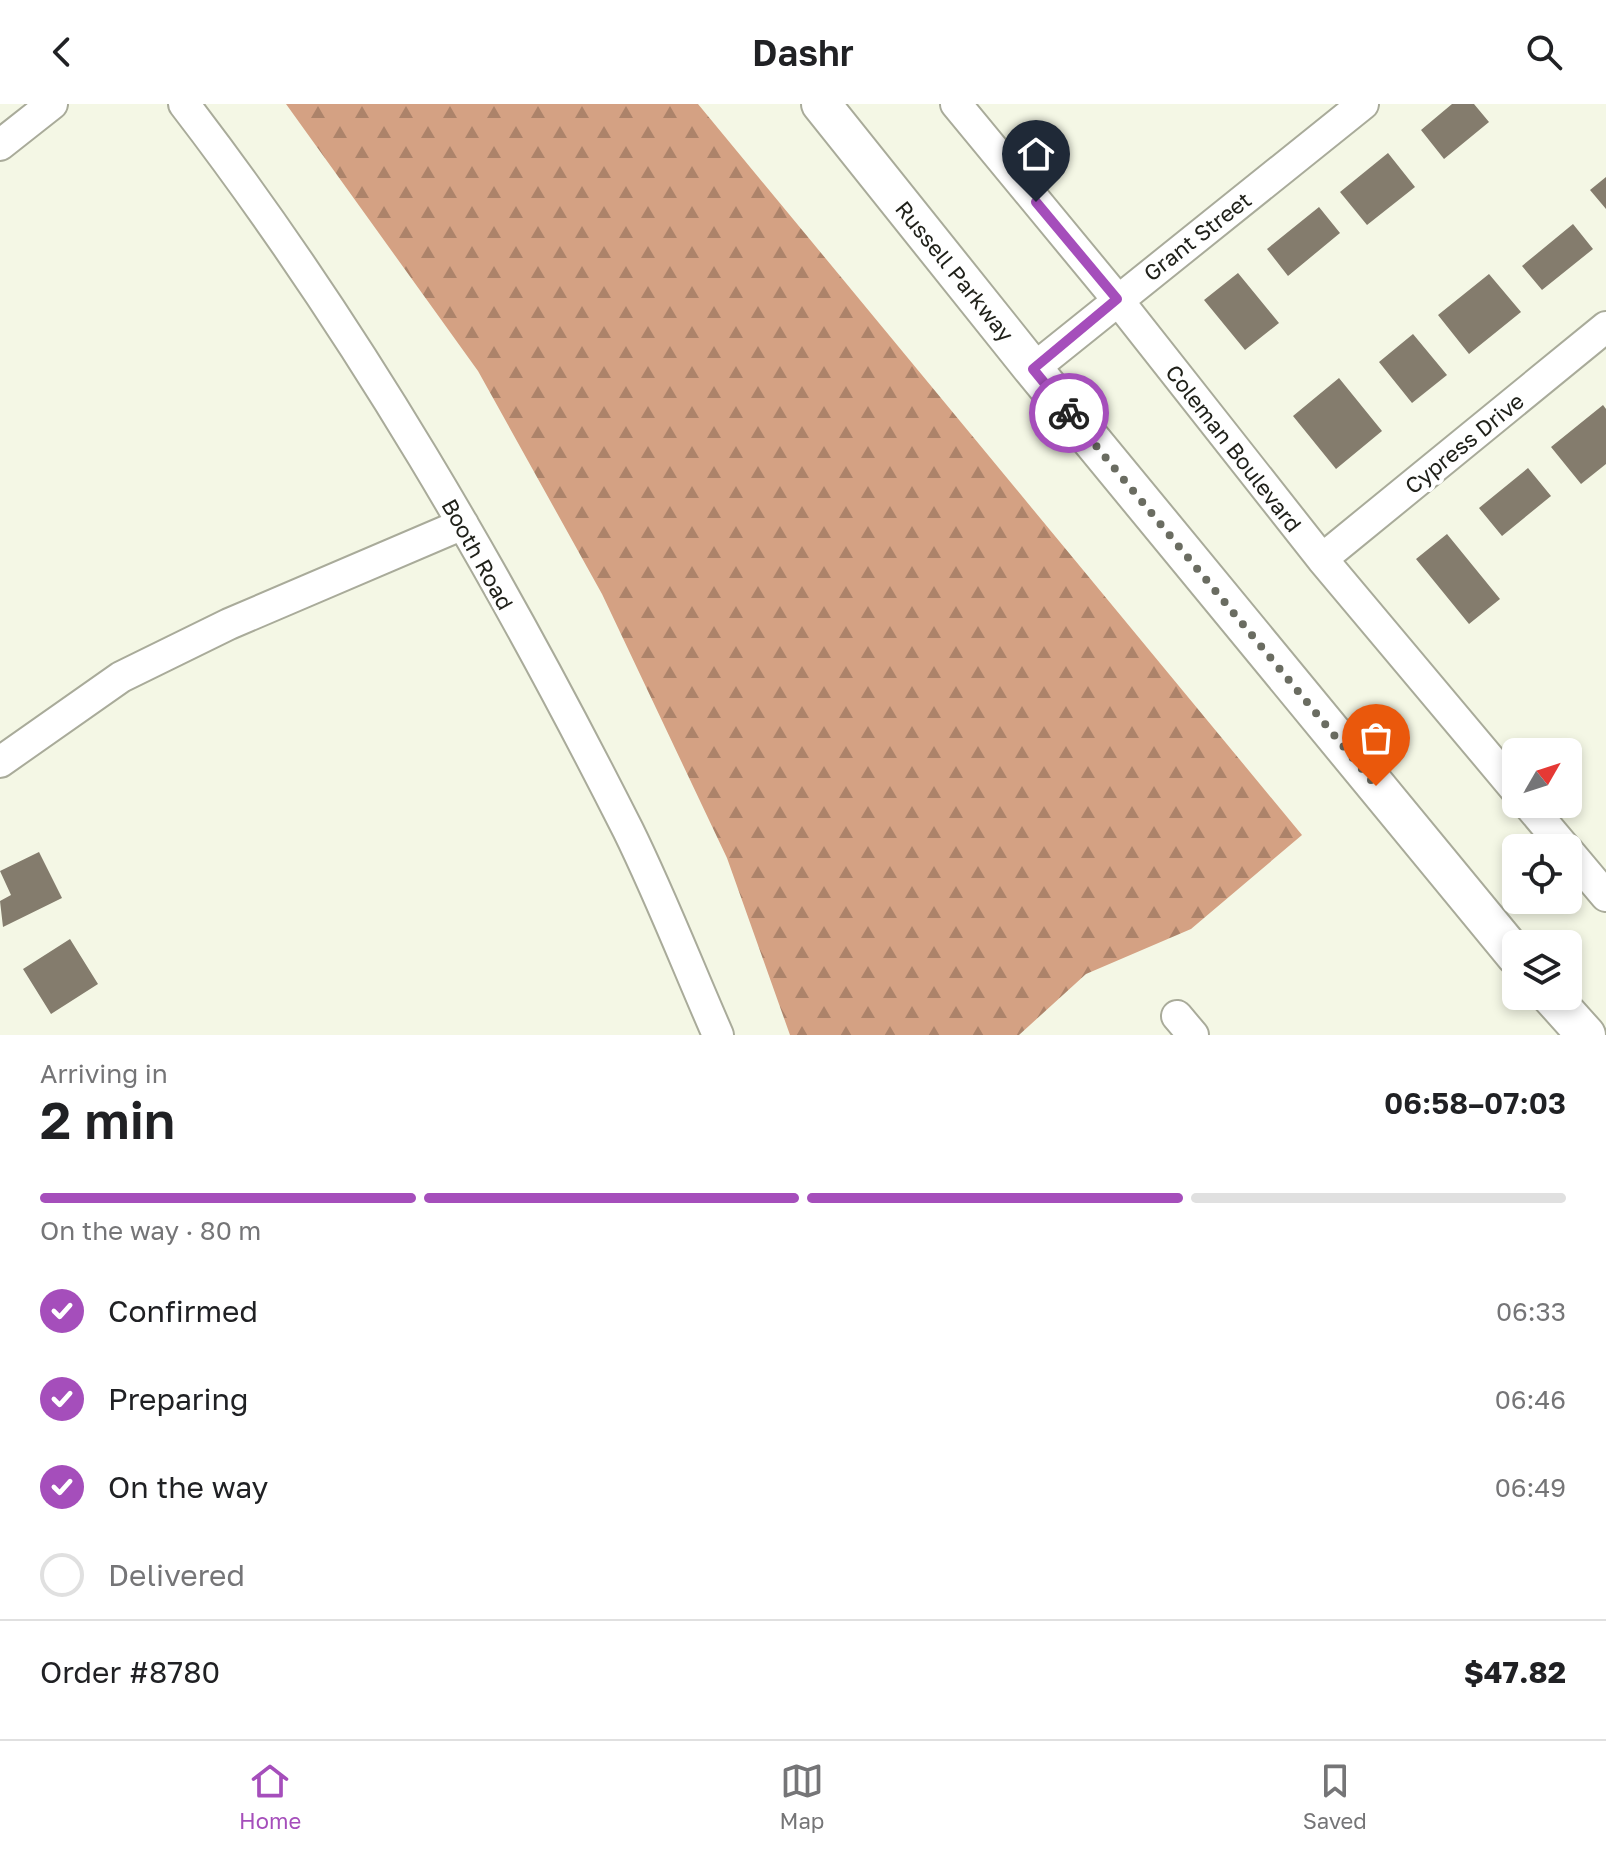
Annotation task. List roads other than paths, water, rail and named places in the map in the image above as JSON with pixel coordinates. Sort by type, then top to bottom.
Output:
[{"type":"main road","name":"Russell Parkway","points":[[821,104],[1033,369],[1502,939]]},
{"type":"main road","points":[[1564,1010],[1586,1035]]},
{"type":"street","points":[[0,145],[52,104]]},
{"type":"street","name":"Booth Road","points":[[184,104],[240,178],[349,337],[463,524],[629,832],[718,1035]]},
{"type":"street","name":"Coleman Boulevard","points":[[956,104],[1117,299],[1322,559],[1502,773]]},
{"type":"street","name":"Grant Street","points":[[1033,369],[1363,104]]},
{"type":"street","name":"Cypress Drive","points":[[1322,559],[1606,327]]},
{"type":"street","points":[[0,762],[121,677],[229,624],[463,524]]},
{"type":"street","points":[[1540,818],[1553,834]]},
{"type":"street","points":[[1582,868],[1606,896]]}]
